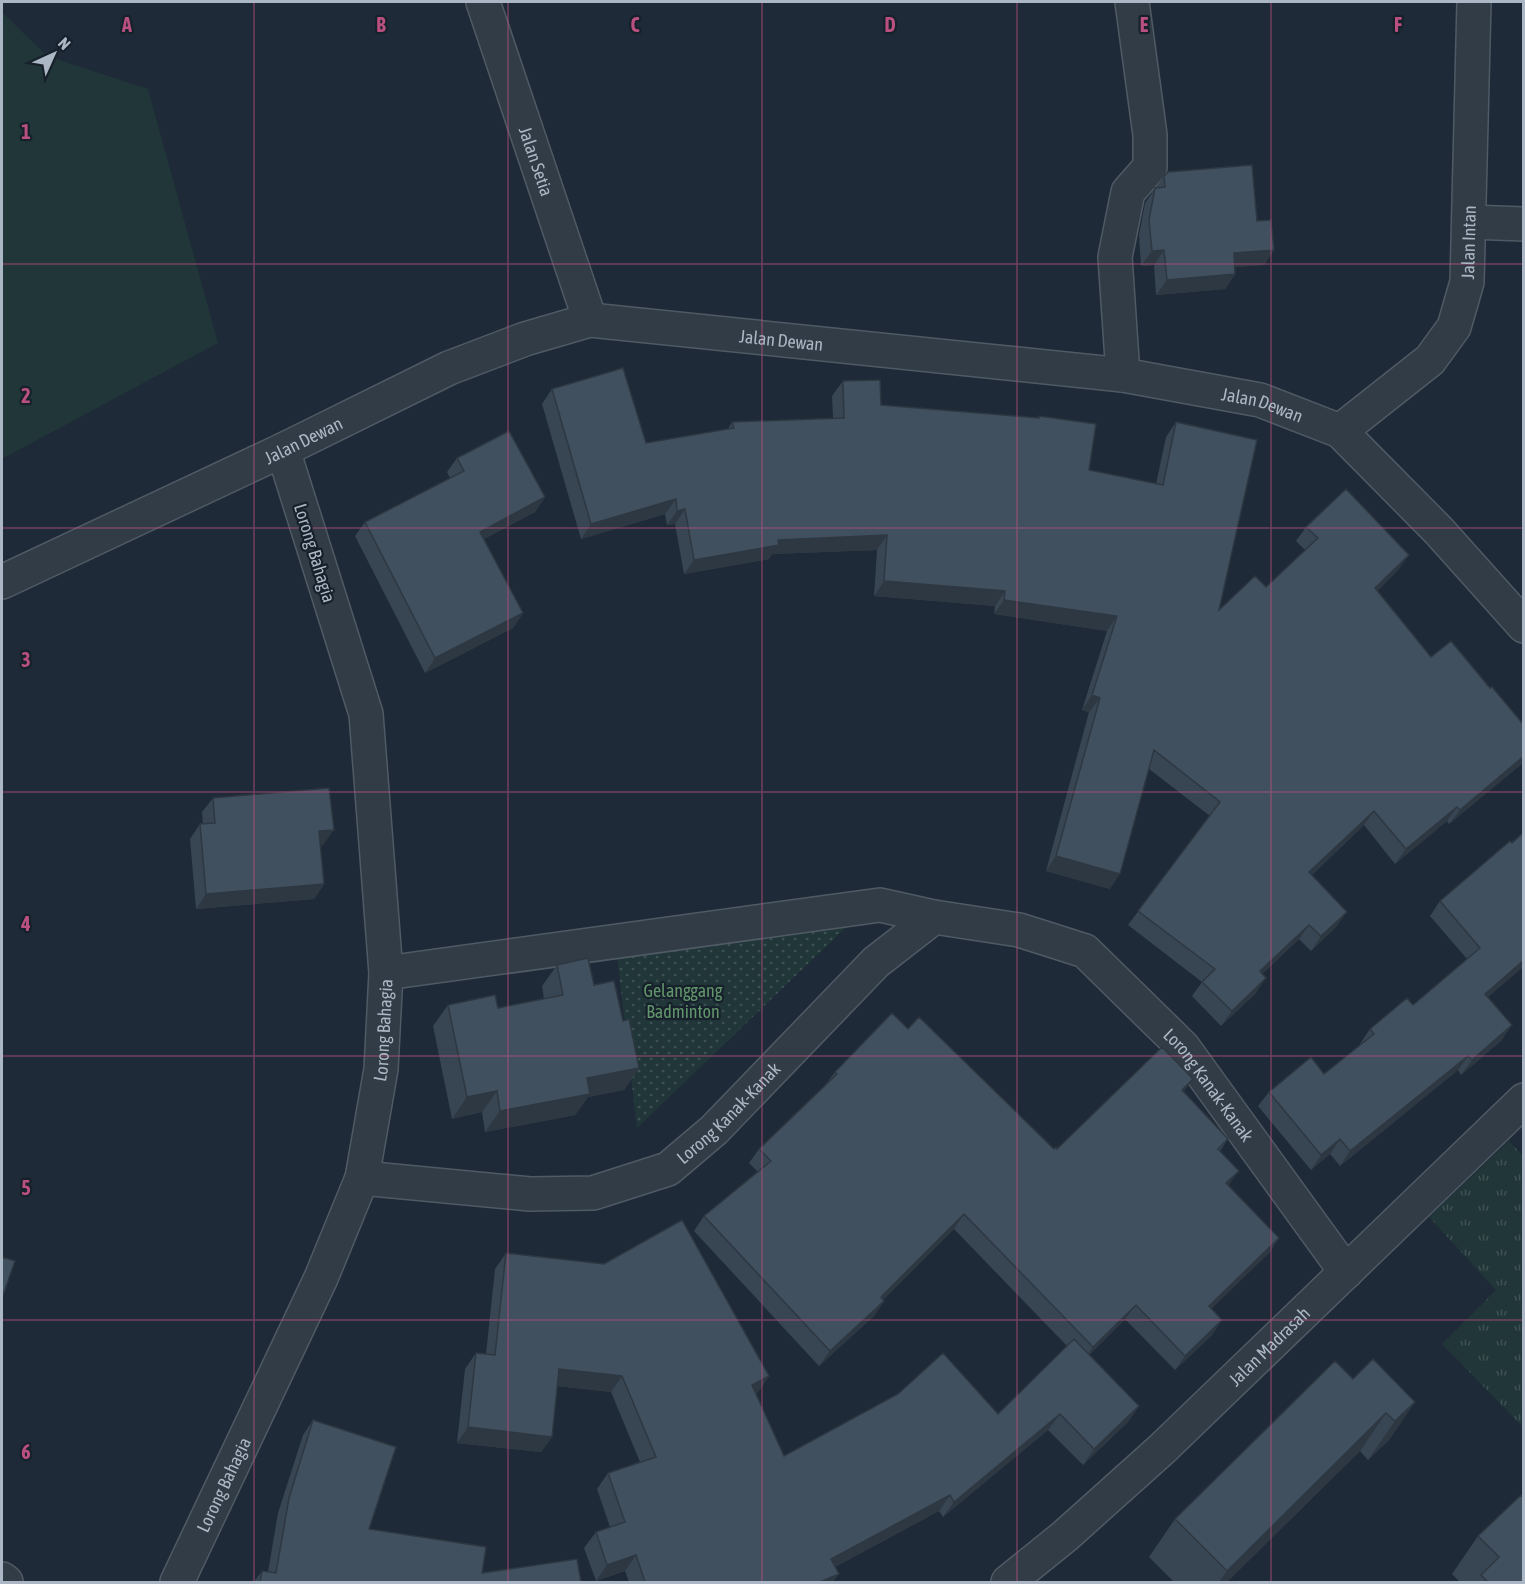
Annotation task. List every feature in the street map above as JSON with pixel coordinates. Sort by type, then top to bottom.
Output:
[{"type":"street","name":"Jalan Setia","points":[[483,2],[590,320]]},
{"type":"street","points":[[1123,375],[1115,257],[1128,192],[1150,167],[1150,135],[1132,2]]},
{"type":"street","name":"Jalan Intan","points":[[1340,430],[1430,360],[1454,327],[1467,282],[1474,2]]},
{"type":"street","points":[[1470,222],[1524,224]]},
{"type":"street","name":"Jalan Dewan","points":[[2,582],[283,450],[449,368],[525,339],[590,320],[1123,375],[1260,400],[1340,430],[1439,531],[1524,626]]},
{"type":"street","name":"Lorong Bahagia","points":[[177,1582],[321,1278],[362,1179],[381,1069],[386,973],[366,714],[283,450]]},
{"type":"street","name":"Lorong Kanak-Kanak","points":[[386,973],[880,905],[934,917],[1019,930],[1085,951],[1183,1047],[1346,1272]]},
{"type":"street","name":"Lorong Kanak-Kanak","points":[[362,1179],[530,1194],[593,1193],[668,1169],[714,1130],[876,962],[934,917]]},
{"type":"street","name":"Jalan Madrasah","points":[[1008,1582],[1065,1536],[1162,1449],[1524,1100]]},
{"type":"street","points":[[2,1580],[6,1582]]},
{"type":"green space","points":[[2,12],[47,56],[148,89],[218,343],[2,459]]},
{"type":"green space","name":"Gelanggang Badminton","points":[[858,916],[637,1128],[616,947]]},
{"type":"green space","points":[[1509,1141],[1523,1156],[1523,1427],[1442,1344],[1496,1290],[1429,1217]]},
{"type":"building","points":[[1252,165],[1257,221],[1271,220],[1274,250],[1234,253],[1235,274],[1167,280],[1164,250],[1152,251],[1149,220],[1155,188],[1165,187],[1164,176],[1168,172]]},
{"type":"building","points":[[623,368],[646,443],[734,428],[732,422],[844,418],[843,381],[880,380],[881,405],[1039,418],[1039,416],[1096,424],[1089,470],[1163,485],[1176,422],[1257,440],[1219,610],[1255,576],[1266,587],[1318,538],[1306,527],[1346,489],[1409,555],[1375,588],[1431,657],[1451,641],[1490,688],[1492,687],[1524,725],[1524,756],[1460,810],[1457,807],[1406,849],[1374,811],[1309,872],[1347,912],[1321,936],[1309,925],[1260,971],[1266,978],[1232,1011],[1202,982],[1215,969],[1138,911],[1220,802],[1154,750],[1120,874],[1056,856],[1100,698],[1092,695],[1117,616],[1004,600],[1005,591],[884,581],[887,535],[778,540],[779,545],[694,560],[685,509],[677,511],[676,499],[591,524],[552,389]]},
{"type":"building","points":[[509,431],[545,497],[480,532],[523,613],[435,658],[365,522],[464,471],[457,458]]},
{"type":"building","points":[[329,788],[334,830],[319,831],[324,884],[206,894],[200,824],[215,823],[213,798]]},
{"type":"building","points":[[1524,832],[1524,960],[1485,994],[1512,1025],[1472,1060],[1468,1056],[1350,1151],[1340,1139],[1321,1155],[1269,1092],[1311,1057],[1324,1074],[1374,1034],[1370,1029],[1407,998],[1413,1005],[1480,948],[1440,901],[1510,841],[1512,843]]},
{"type":"building","points":[[588,958],[594,985],[614,981],[623,1021],[629,1019],[639,1068],[587,1078],[590,1094],[500,1111],[497,1091],[467,1097],[448,1005],[495,995],[498,1008],[563,995],[557,965]]},
{"type":"building","points":[[892,1013],[908,1029],[919,1017],[1054,1149],[1056,1147],[1057,1149],[1162,1047],[1193,1079],[1182,1090],[1228,1139],[1218,1149],[1239,1171],[1226,1183],[1279,1238],[1209,1306],[1222,1320],[1185,1356],[1136,1305],[1093,1347],[964,1214],[881,1297],[884,1301],[830,1351],[704,1216],[771,1161],[759,1149],[837,1074],[835,1072]]},
{"type":"building","points":[[682,1220],[769,1376],[752,1385],[784,1456],[898,1394],[943,1353],[998,1414],[1074,1339],[1139,1406],[1094,1449],[1060,1414],[954,1502],[950,1495],[831,1559],[839,1574],[820,1582],[645,1582],[636,1555],[607,1565],[596,1532],[625,1522],[608,1473],[656,1457],[622,1376],[559,1369],[552,1437],[468,1427],[476,1353],[495,1355],[506,1253],[604,1264]]},
{"type":"building","points":[[2,1257],[15,1261],[2,1298]]},
{"type":"building","points":[[1373,1359],[1415,1402],[1395,1421],[1386,1413],[1227,1571],[1175,1519],[1335,1361],[1353,1379]]},
{"type":"building","points":[[313,1420],[396,1447],[369,1529],[486,1547],[482,1573],[577,1559],[581,1582],[260,1582],[262,1571],[276,1573],[289,1498]]},
{"type":"building","points":[[1521,1495],[1524,1498],[1524,1582],[1488,1582],[1481,1575],[1499,1557],[1478,1536]]}]
